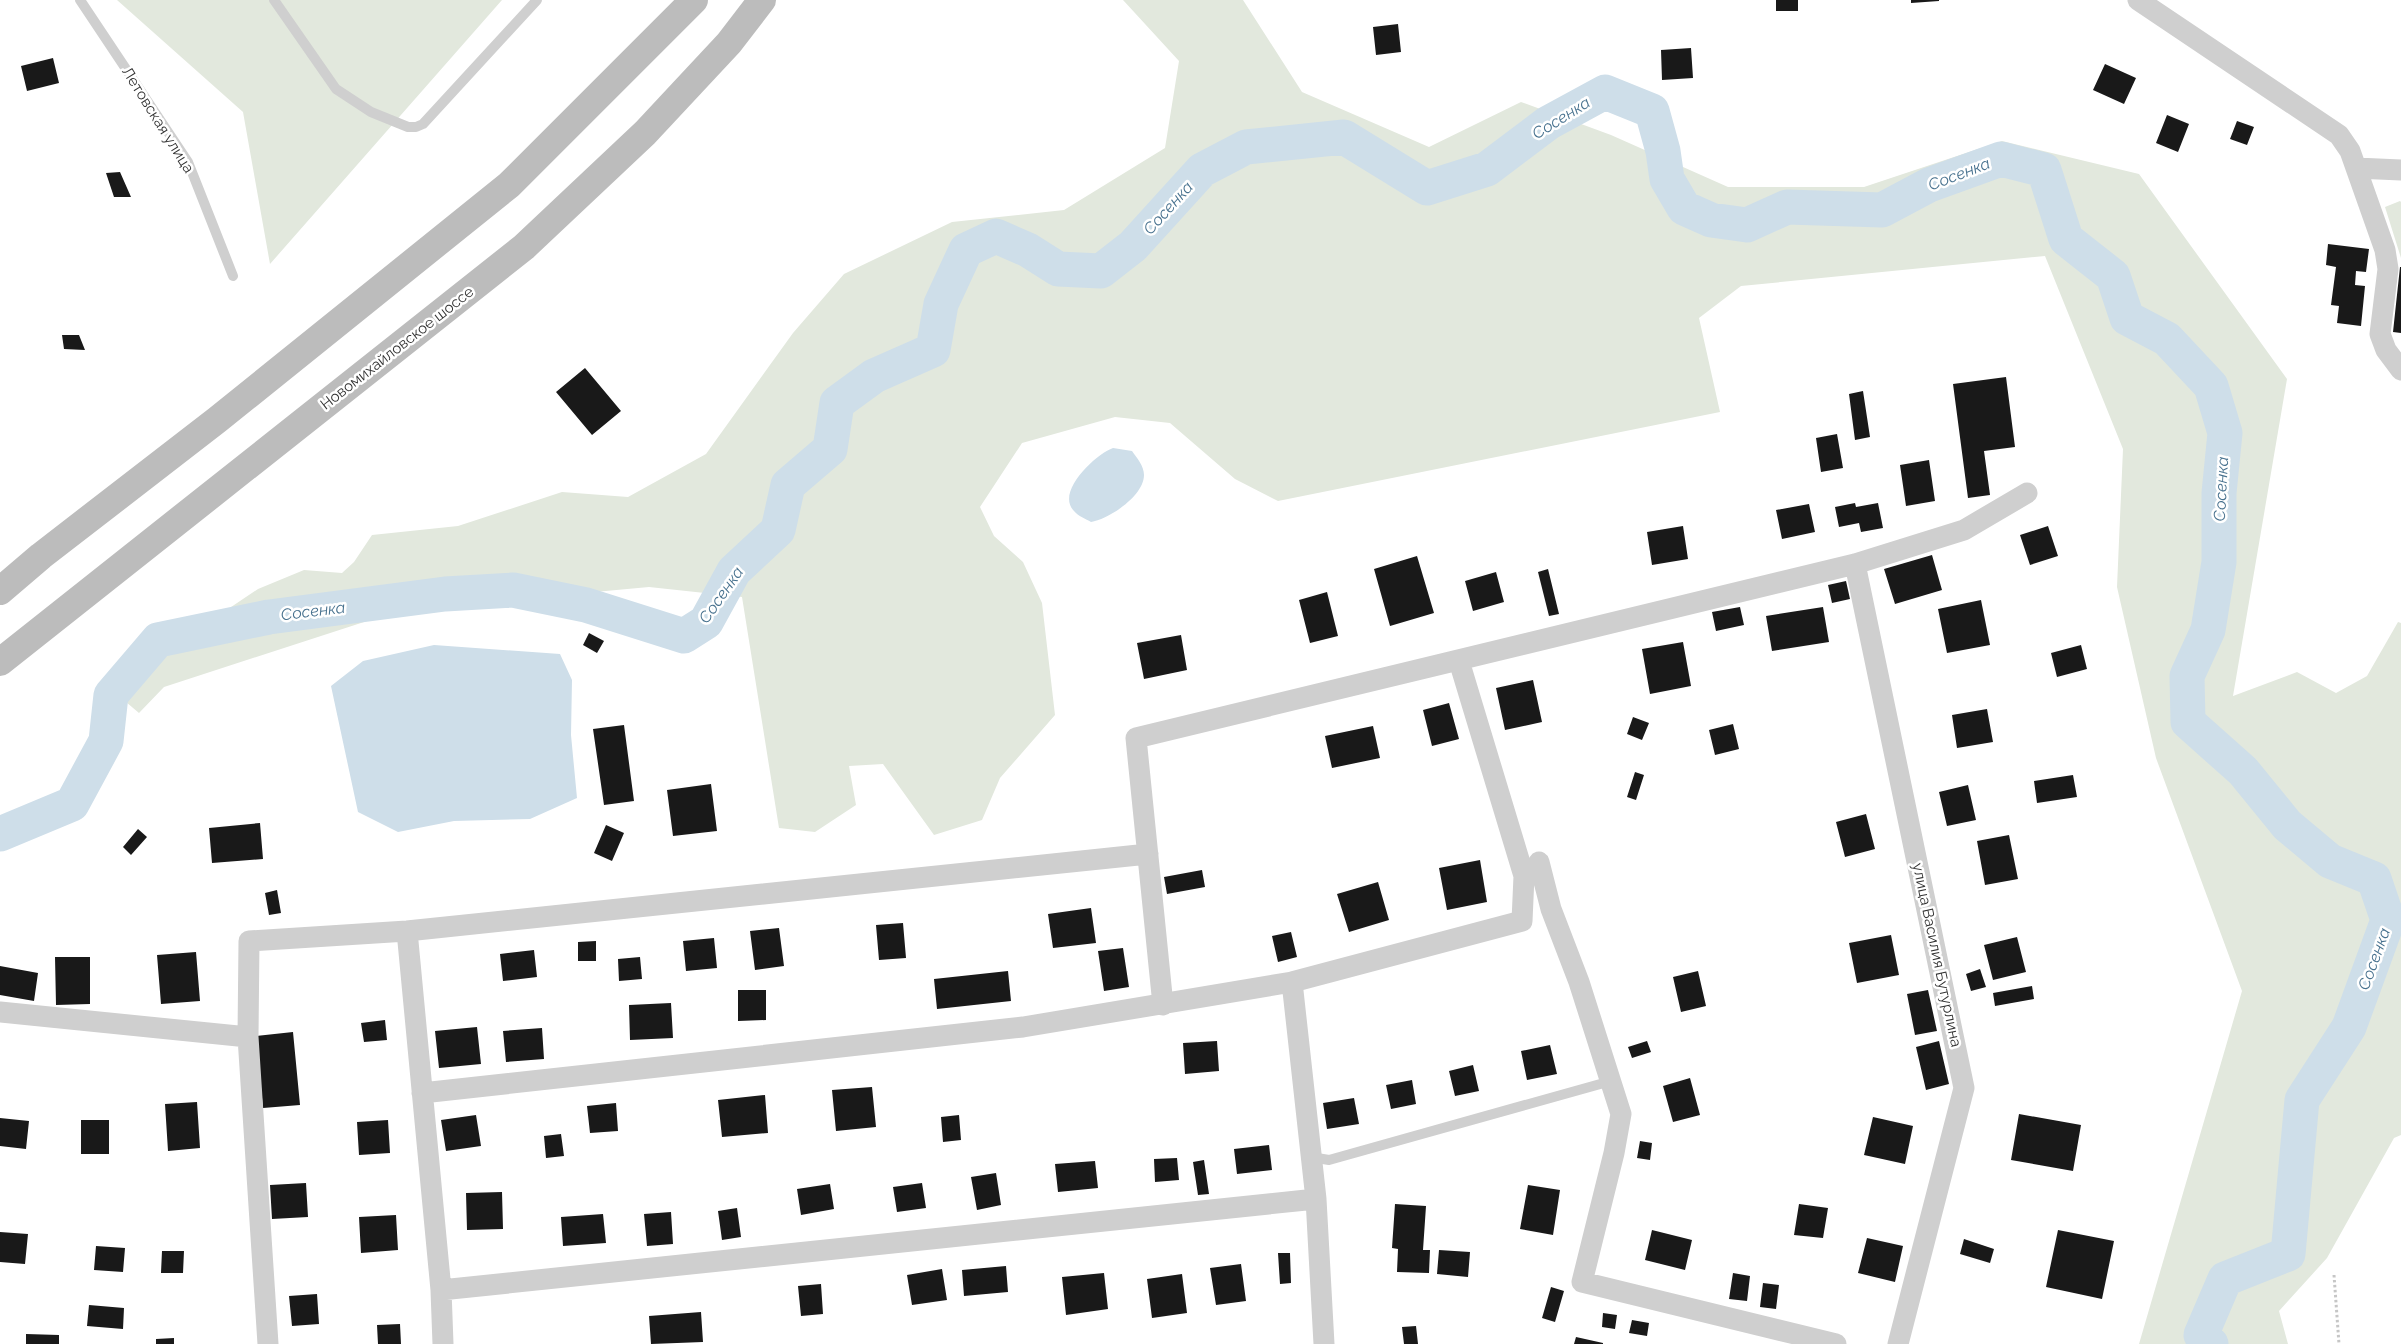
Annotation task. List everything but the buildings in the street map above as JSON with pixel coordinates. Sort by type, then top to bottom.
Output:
[{"type":"main road","points":[[0,591],[41,556],[217,420],[509,185],[694,0]]},
{"type":"main road","name":"Новомихайловское шоссе","points":[[0,662],[524,248],[645,133],[729,43],[762,0]]},
{"type":"street","points":[[2138,0],[2339,134],[2350,151],[2387,261],[2380,334],[2386,350],[2401,370]]},
{"type":"street","points":[[2356,168],[2401,170]]},
{"type":"street","points":[[1163,1005],[1136,738],[1855,564],[1964,530],[2027,493]]},
{"type":"street","name":"улица Василия Бутурлина","points":[[1855,564],[1964,1088],[1898,1344]]},
{"type":"street","points":[[422,1093],[1023,1027],[1292,982],[1522,921],[1524,876],[1459,661]]},
{"type":"street","points":[[268,1344],[248,1037],[248,941],[407,931],[1148,854]]},
{"type":"street","points":[[1539,862],[1551,909],[1579,982],[1621,1114],[1614,1153],[1582,1282],[1836,1344]]},
{"type":"street","points":[[407,931],[441,1290],[443,1344]]},
{"type":"street","points":[[1292,982],[1316,1199],[1324,1344]]},
{"type":"street","points":[[0,1012],[248,1037]]},
{"type":"street","points":[[441,1290],[1316,1199]]},
{"type":"lane","name":"Летовская улица","points":[[80,0],[188,162],[233,276]]},
{"type":"lane","points":[[274,0],[336,89],[371,112],[408,127],[416,127],[422,124],[537,0]]},
{"type":"lane","points":[[1311,1157],[1329,1160],[1611,1080]]},
{"type":"path","points":[[2334,1275],[2339,1344]]},
{"type":"shaded area","points":[[117,0],[502,0],[270,264],[243,112]]},
{"type":"shaded area","points":[[1123,0],[1243,0],[1302,92],[1429,147],[1521,102],[1611,135],[1728,187],[1864,187],[2002,141],[2139,174],[2287,379],[2233,696],[2297,672],[2336,693],[2367,676],[2398,622],[2401,623],[2401,1135],[2394,1138],[2327,1258],[2279,1311],[2288,1344],[2139,1344],[2242,991],[2156,758],[2117,587],[2123,449],[2045,256],[1741,286],[1699,318],[1720,412],[1278,501],[1235,479],[1170,423],[1115,417],[1022,443],[980,507],[994,536],[1023,562],[1042,603],[1055,715],[1000,778],[982,820],[934,835],[883,764],[849,766],[856,805],[815,832],[779,828],[742,597],[649,587],[401,610],[164,687],[139,713],[126,702],[130,680],[182,640],[258,589],[304,570],[342,573],[354,562],[372,535],[458,526],[562,492],[628,497],[706,454],[793,333],[844,274],[952,222],[1064,210],[1165,148],[1179,61]]},
{"type":"shaded area","points":[[2401,202],[2401,258],[2385,207]]},
{"type":"shaded area","points":[[1113,448],[1132,451],[1143,468],[1142,483],[1138,491],[1124,505],[1107,516],[1091,522],[1074,511],[1070,503],[1070,494],[1074,484],[1088,466]]},
{"type":"shaded area","points":[[434,645],[560,654],[572,680],[571,735],[577,798],[530,819],[454,821],[398,832],[358,812],[331,686],[363,661]]},
{"type":"waterway","name":"Сосенка","points":[[0,834],[72,804],[106,741],[111,695],[158,640],[269,617],[445,594],[513,590],[586,605],[684,636],[706,622],[734,571],[778,530],[788,485],[830,449],[837,403],[874,376],[933,350],[941,304],[966,250],[996,236],[1028,250],[1058,269],[1101,271],[1133,246],[1202,170],[1246,147],[1344,137],[1427,188],[1487,169],[1548,123],[1605,92],[1652,111],[1663,151],[1667,179],[1684,208],[1711,220],[1747,225],[1787,207],[1882,210],[1929,185],[2001,159],[2044,170],[2066,239],[2113,276],[2127,318],[2167,339],[2211,386],[2225,433],[2219,493],[2219,562],[2208,630],[2187,676],[2188,722],[2243,771],[2287,825],[2330,861],[2374,879],[2388,920],[2349,1027],[2302,1100],[2288,1254],[2225,1279],[2201,1335],[2211,1344]]}]
